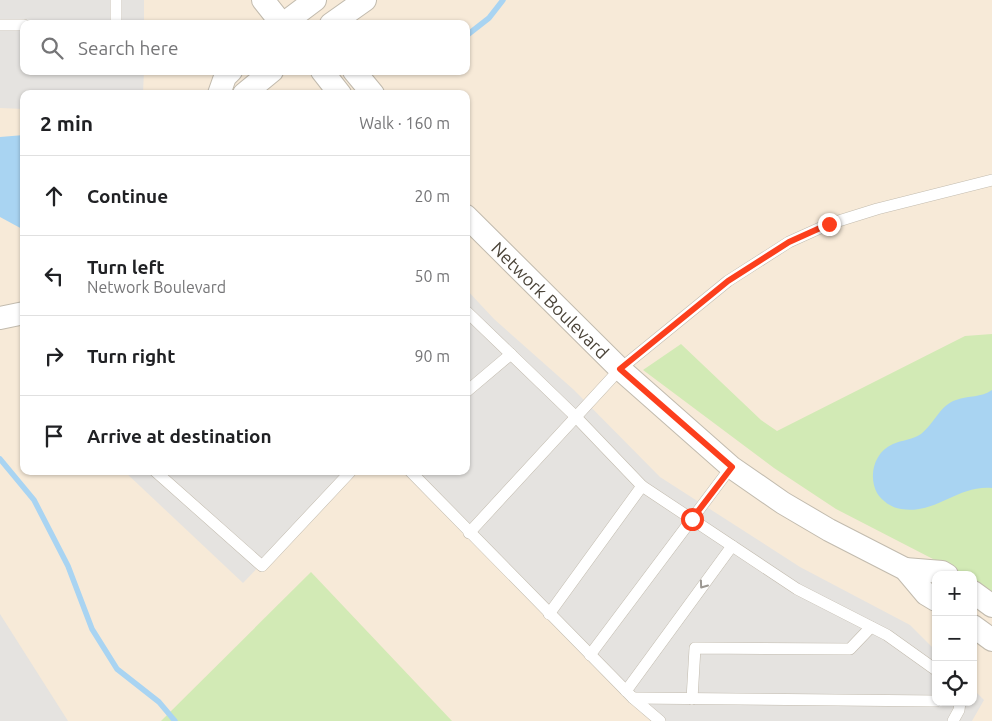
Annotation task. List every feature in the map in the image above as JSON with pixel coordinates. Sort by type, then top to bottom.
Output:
[{"type":"street","points":[[263,0],[279,20]]},
{"type":"street","points":[[336,20],[365,0]]},
{"type":"street","points":[[288,20],[305,9]]},
{"type":"street","points":[[220,90],[227,75]]},
{"type":"street","points":[[249,90],[267,75]]},
{"type":"street","points":[[325,75],[337,90]]},
{"type":"street","points":[[357,75],[369,90]]},
{"type":"street","name":"Network Boulevard","points":[[470,220],[620,369],[732,467],[783,503],[829,530],[905,569],[932,571]]},
{"type":"street","points":[[0,318],[20,313]]},
{"type":"street","name":"Network Boulevard","points":[[905,569],[926,594],[932,598]]},
{"type":"street","points":[[977,595],[992,606]]},
{"type":"street","points":[[977,629],[992,640]]},
{"type":"lane","points":[[116,0],[116,20]]},
{"type":"lane","points":[[0,25],[20,25]]},
{"type":"lane","points":[[469,533],[620,369],[728,281],[789,242],[829,224],[877,208],[992,180]]},
{"type":"lane","points":[[470,314],[575,416],[642,486],[796,589],[887,635],[932,667]]},
{"type":"lane","points":[[470,389],[511,354]]},
{"type":"lane","points":[[590,655],[732,467]]},
{"type":"lane","points":[[160,475],[262,566],[347,475]]},
{"type":"lane","points":[[414,475],[629,694],[660,721]]},
{"type":"lane","points":[[549,614],[642,486]]},
{"type":"lane","points":[[629,694],[732,546]]},
{"type":"lane","points":[[692,699],[695,648],[850,650],[871,626]]},
{"type":"lane","points":[[629,694],[692,699],[932,701]]},
{"type":"lane","points":[[952,721],[960,706]]},
{"type":"shaded area","points":[[0,0],[992,0],[992,721],[0,721]]},
{"type":"shaded area","points":[[0,0],[144,0],[144,20],[20,20],[20,75],[144,75],[143,90],[20,90],[20,109],[0,108]]},
{"type":"shaded area","points":[[470,293],[494,319],[574,390],[660,477],[800,567],[910,625],[932,647],[932,706],[977,706],[977,693],[984,700],[972,721],[660,721],[414,475],[470,475]]},
{"type":"shaded area","points":[[128,475],[346,475],[243,583]]},
{"type":"shaded area","points":[[0,614],[68,721],[0,721]]},
{"type":"green space","points":[[992,334],[992,593],[977,583],[977,571],[956,571],[836,509],[774,468],[643,370],[681,344],[761,420],[777,431],[965,336]]},
{"type":"green space","points":[[311,572],[452,721],[161,721]]},
{"type":"water","points":[[20,135],[20,228],[0,217],[0,137]]},
{"type":"water","points":[[992,390],[992,488],[979,488],[968,491],[925,508],[914,510],[894,507],[882,499],[874,486],[873,472],[877,459],[886,448],[921,434],[950,402],[988,393]]},
{"type":"waterway","points":[[470,33],[489,18],[503,0]]},
{"type":"waterway","points":[[0,459],[34,500],[68,566],[92,629],[117,669],[159,702],[175,721]]},
{"type":"route","points":[[692,519],[732,467],[678,422],[620,369],[728,281],[789,242],[829,224]]}]
